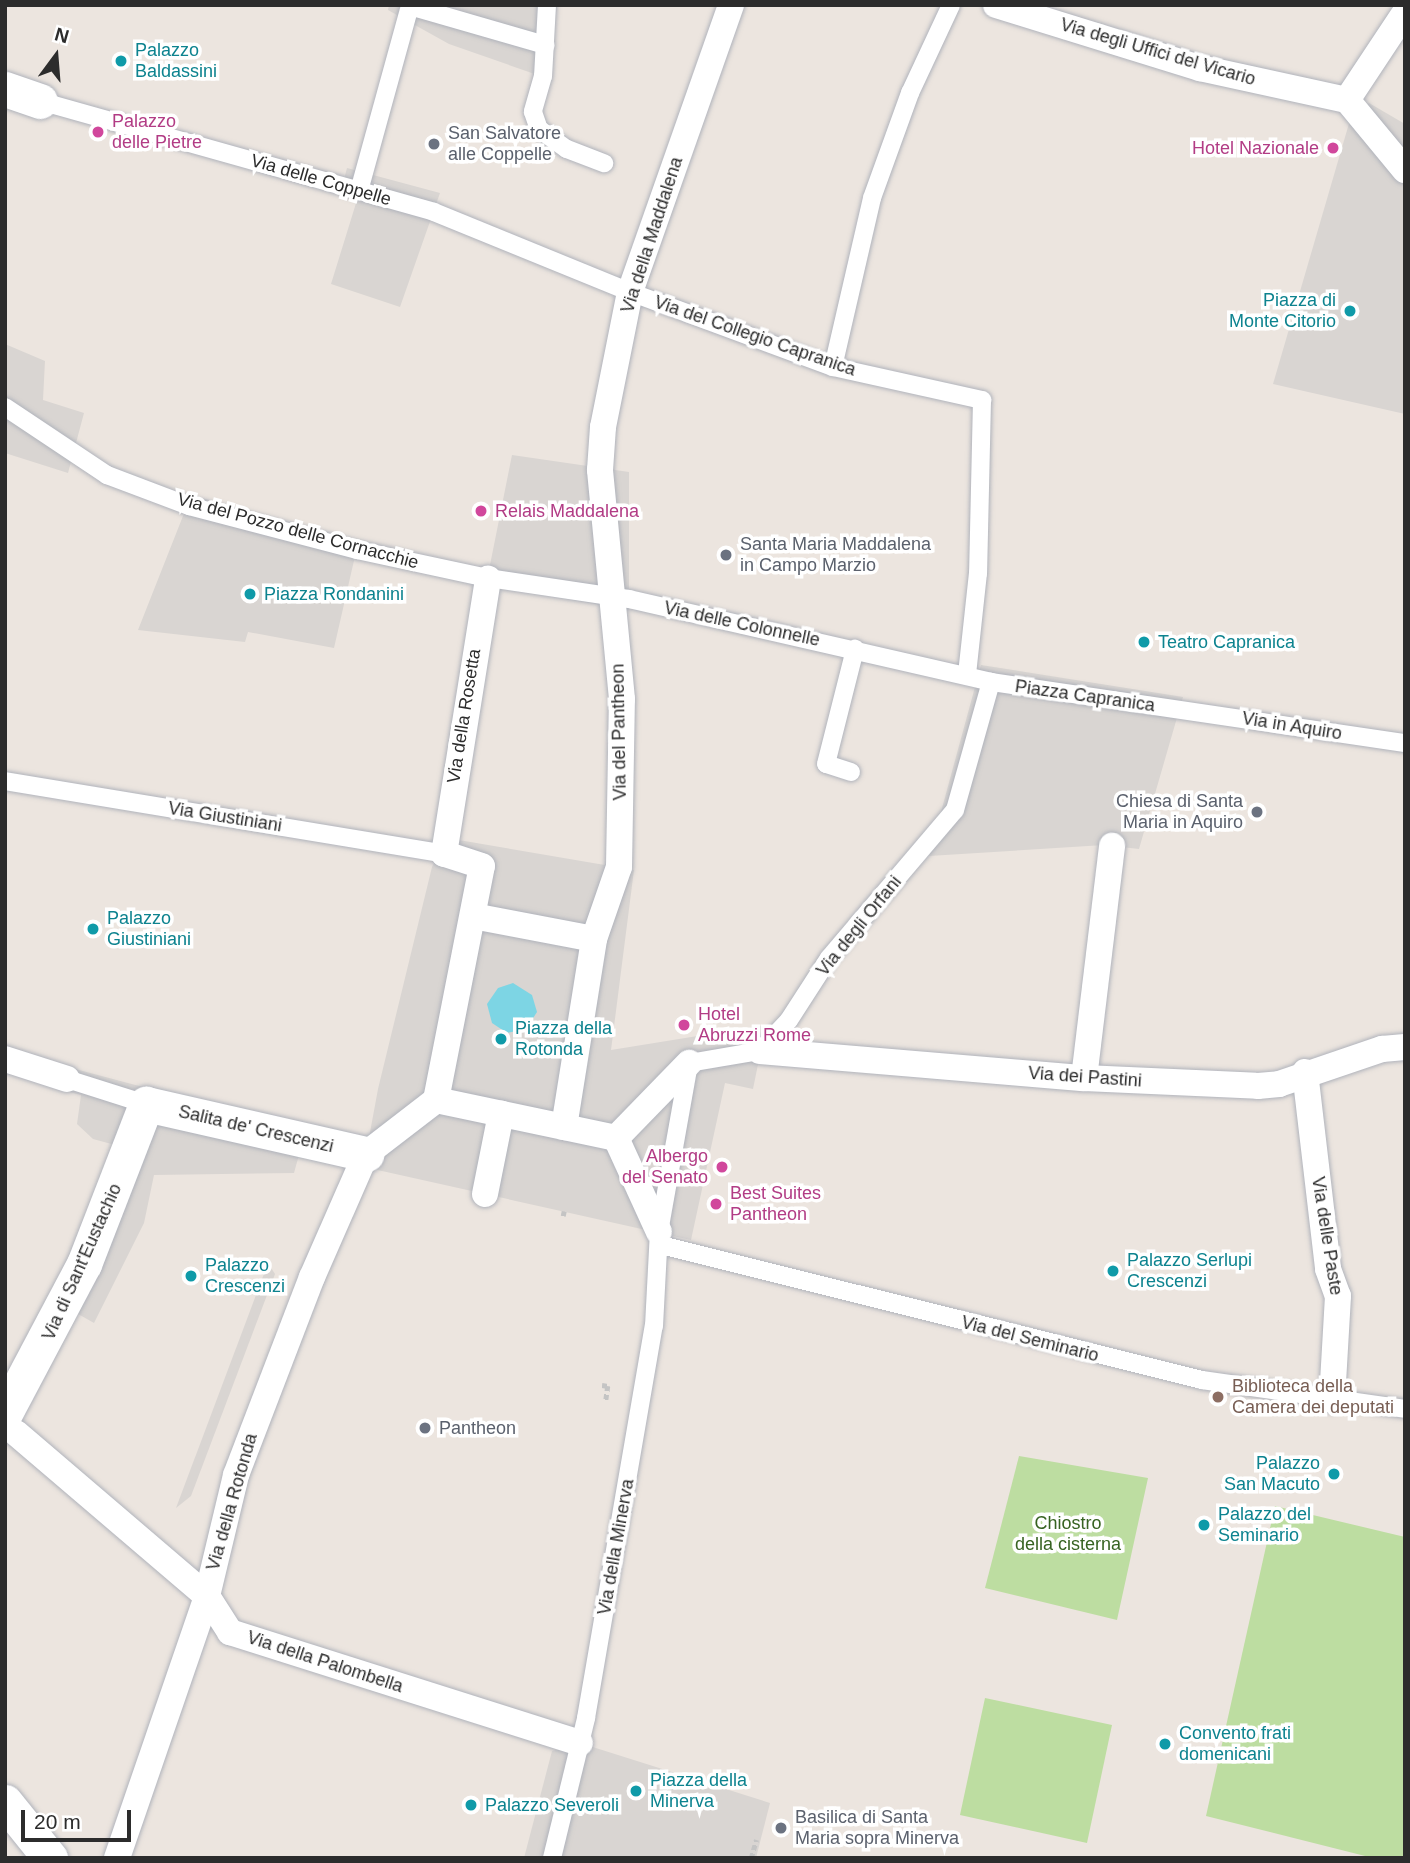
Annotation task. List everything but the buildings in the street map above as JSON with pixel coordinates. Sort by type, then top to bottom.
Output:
[{"type":"street","name":"Via della Maddalena","points":[[618,601],[600,470],[611,371],[630,292],[731,5]]},
{"type":"street","name":"Via degli Uffici del Vicario","points":[[996,5],[1200,68],[1351,107]]},
{"type":"street","points":[[1402,17],[1351,107],[1405,170]]},
{"type":"street","name":"Via delle Coppelle","points":[[5,89],[40,101]]},
{"type":"street","name":"Via della Rosetta","points":[[444,854],[488,578]]},
{"type":"street","name":"Via del Pantheon","points":[[594,939],[619,867],[621,699],[618,601]]},
{"type":"street","points":[[1084,1078],[1112,846]]},
{"type":"street","points":[[366,1154],[436,1100],[482,866],[444,854]]},
{"type":"street","points":[[473,916],[594,939],[564,1127]]},
{"type":"street","name":"Via dei Pastini","points":[[760,1051],[1084,1078],[1258,1086],[1279,1084],[1305,1072],[1382,1049],[1405,1046]]},
{"type":"street","points":[[5,1059],[66,1079]]},
{"type":"street","points":[[615,1138],[689,1063]]},
{"type":"street","name":"Via delle Paste","points":[[1305,1072],[1328,1269],[1338,1296],[1332,1400]]},
{"type":"street","points":[[436,1100],[615,1138]]},
{"type":"street","name":"Salita de' Crescenzi","points":[[146,1104],[366,1154]]},
{"type":"street","name":"Via di Sant'Eustachio","points":[[9,1423],[85,1264],[146,1104]]},
{"type":"street","points":[[485,1194],[501,1114]]},
{"type":"street","points":[[615,1138],[660,1239]]},
{"type":"street","name":"Via della Rotonda","points":[[117,1858],[206,1596],[236,1475],[296,1315],[366,1154]]},
{"type":"street","name":"Via della Palombella","points":[[9,1423],[206,1596],[230,1632],[580,1743]]},
{"type":"street","points":[[5,1802],[50,1858]]},
{"type":"lane","points":[[547,5],[543,76],[533,113],[539,129],[567,149],[604,163]]},
{"type":"lane","points":[[834,367],[872,198],[910,93],[951,5]]},
{"type":"lane","points":[[359,191],[408,10],[545,45]]},
{"type":"lane","name":"Via delle Coppelle","points":[[40,101],[433,212],[630,292]]},
{"type":"lane","name":"Via del Collegio Capranica","points":[[630,292],[834,367],[982,400],[978,677]]},
{"type":"lane","name":"Via del Pozzo delle Cornacchie","points":[[5,407],[73,456],[107,475],[189,506],[488,578],[618,601]]},
{"type":"lane","name":"Via delle Colonnelle","points":[[618,601],[978,677]]},
{"type":"lane","points":[[851,772],[826,765],[855,649]]},
{"type":"lane","name":"Piazza Capranica","points":[[934,835],[955,810],[978,677],[1180,709]]},
{"type":"lane","name":"Via in Aquiro","points":[[1180,709],[1405,743]]},
{"type":"lane","name":"Via Giustiniani","points":[[5,781],[444,854]]},
{"type":"lane","name":"Via degli Orfani","points":[[760,1051],[789,1020],[829,958],[934,835]]},
{"type":"lane","points":[[660,1239],[689,1063],[760,1051]]},
{"type":"lane","points":[[66,1079],[146,1104]]},
{"type":"lane","name":"Via del Seminario","points":[[660,1239],[1202,1380],[1405,1409]]},
{"type":"lane","name":"Via della Minerva","points":[[552,1858],[580,1743],[654,1326],[660,1239]]},
{"type":"path","points":[[602,1385],[608,1386],[606,1400]]},
{"type":"path","points":[[751,1858],[756,1840]]},
{"type":"green space","name":"Chiostro della cisterna","points":[[1019,1456],[1148,1478],[1117,1620],[985,1588]]},
{"type":"green space","points":[[1275,1506],[1405,1537],[1405,1858],[1373,1858],[1206,1816]]},
{"type":"green space","points":[[985,1698],[1112,1725],[1087,1843],[960,1815]]},
{"type":"shaded area","points":[[389,5],[557,5],[549,79],[449,44],[388,10]]},
{"type":"shaded area","name":"Piazza di Monte Citorio","points":[[1369,103],[1405,124],[1405,414],[1273,384],[1350,120]]},
{"type":"shaded area","points":[[347,168],[440,193],[400,307],[331,284],[357,200],[340,195]]},
{"type":"shaded area","points":[[5,344],[45,361],[43,400],[84,413],[68,473],[5,453]]},
{"type":"shaded area","points":[[512,455],[629,472],[629,610],[486,585]]},
{"type":"shaded area","name":"Piazza Rondanini","points":[[195,496],[358,543],[334,648],[248,632],[245,642],[138,630],[183,516]]},
{"type":"shaded area","points":[[981,665],[1183,697],[1139,849],[1104,845],[929,856]]},
{"type":"shaded area","name":"Piazza della Rotonda","points":[[447,838],[634,870],[611,1050],[766,1025],[753,1089],[725,1083],[691,1240],[373,1169],[366,1154],[378,1089],[432,867]]},
{"type":"shaded area","points":[[49,1062],[173,1095],[303,1140],[294,1173],[154,1175],[144,1223],[94,1323],[64,1306],[130,1149],[93,1139],[77,1124],[81,1095],[61,1090]]},
{"type":"shaded area","points":[[268,1263],[275,1274],[191,1496],[176,1508]]},
{"type":"shaded area","name":"Piazza della Minerva","points":[[580,1743],[770,1803],[756,1858],[524,1858],[552,1751]]},
{"type":"water","points":[[513,983],[532,995],[537,1012],[526,1029],[507,1033],[492,1023],[487,1004],[498,988]]},
{"type":"place","name":"Palazzo Baldassini","points":[[121,61]]},
{"type":"place","name":"Palazzo delle Pietre","points":[[98,132]]},
{"type":"place","name":"San Salvatore alle Coppelle","points":[[434,144]]},
{"type":"place","name":"Hotel Nazionale","points":[[1333,148]]},
{"type":"place","name":"Piazza di Monte Citorio","points":[[1350,311]]},
{"type":"place","name":"Relais Maddalena","points":[[481,511]]},
{"type":"place","name":"Santa Maria Maddalena in Campo Marzio","points":[[726,555]]},
{"type":"place","name":"Piazza Rondanini","points":[[250,594]]},
{"type":"place","name":"Teatro Capranica","points":[[1144,642]]},
{"type":"place","name":"Chiesa di Santa Maria in Aquiro","points":[[1257,812]]},
{"type":"place","name":"Palazzo Giustiniani","points":[[93,929]]},
{"type":"place","name":"Hotel Abruzzi Rome","points":[[684,1025]]},
{"type":"place","name":"Piazza della Rotonda","points":[[501,1039]]},
{"type":"place","name":"Albergo del Senato","points":[[722,1167]]},
{"type":"place","name":"Best Suites Pantheon","points":[[716,1204]]},
{"type":"place","name":"Palazzo Serlupi Crescenzi","points":[[1113,1271]]},
{"type":"place","name":"Palazzo Crescenzi","points":[[191,1276]]},
{"type":"place","name":"Biblioteca della Camera dei deputati","points":[[1218,1397]]},
{"type":"place","name":"Pantheon","points":[[425,1428]]},
{"type":"place","name":"Palazzo San Macuto","points":[[1334,1474]]},
{"type":"place","name":"Palazzo del Seminario","points":[[1204,1525]]},
{"type":"place","name":"Convento frati domenicani","points":[[1165,1744]]},
{"type":"place","name":"Piazza della Minerva","points":[[636,1791]]},
{"type":"place","name":"Palazzo Severoli","points":[[471,1805]]},
{"type":"place","name":"Basilica di Santa Maria sopra Minerva","points":[[781,1828]]}]
